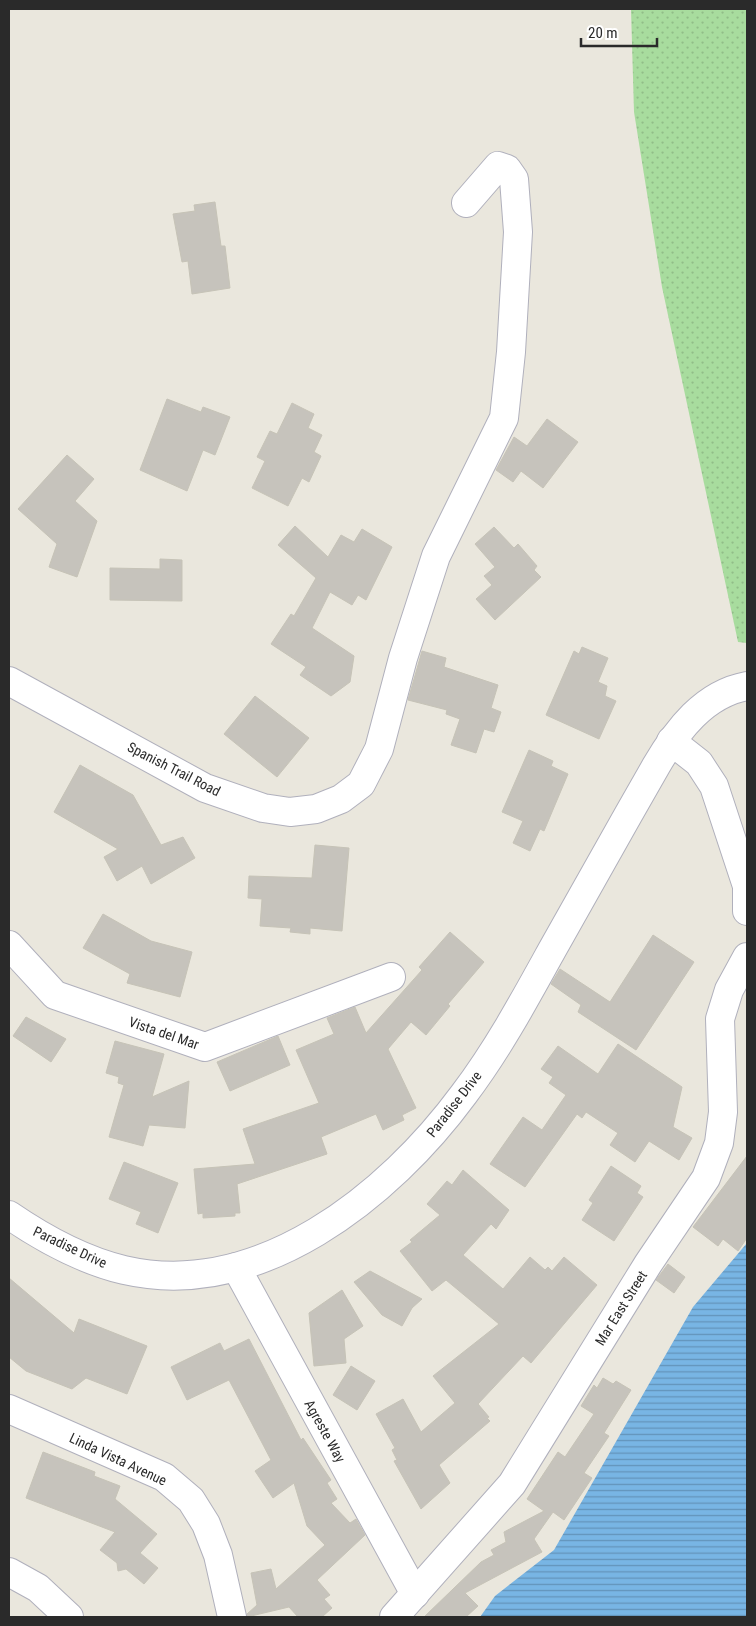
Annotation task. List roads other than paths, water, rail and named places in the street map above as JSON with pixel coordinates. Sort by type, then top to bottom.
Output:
[{"type":"street","name":"Spanish Trail Road","points":[[9,681],[205,788],[263,808],[304,811],[328,806],[361,784],[369,772],[379,749],[403,658],[436,556],[504,418],[511,352],[518,232],[514,179],[507,169],[498,166],[466,203]]},
{"type":"street","name":"Paradise Drive","points":[[9,1215],[72,1252],[124,1270],[151,1275],[176,1276],[236,1267],[292,1245],[346,1212],[399,1168],[450,1113],[486,1063],[513,1020],[672,741],[690,718],[709,702],[732,690],[747,686]]},
{"type":"street","points":[[672,741],[699,763],[714,786],[747,886],[747,911]]},
{"type":"street","name":"Vista del Mar","points":[[9,945],[55,995],[205,1047],[391,977]]},
{"type":"street","name":"Mar East Street","points":[[394,1617],[512,1484],[648,1264],[706,1178],[719,1143],[723,1112],[720,1019],[729,990],[747,956]]},
{"type":"street","name":"Agreste Way","points":[[236,1267],[416,1594]]},
{"type":"street","name":"Linda Vista Avenue","points":[[9,1409],[164,1477],[191,1500],[206,1524],[218,1555],[232,1617]]},
{"type":"street","points":[[9,1572],[38,1588],[70,1617]]},
{"type":"water","points":[[747,1243],[747,1617],[480,1617],[495,1596],[554,1550],[693,1307]]}]
